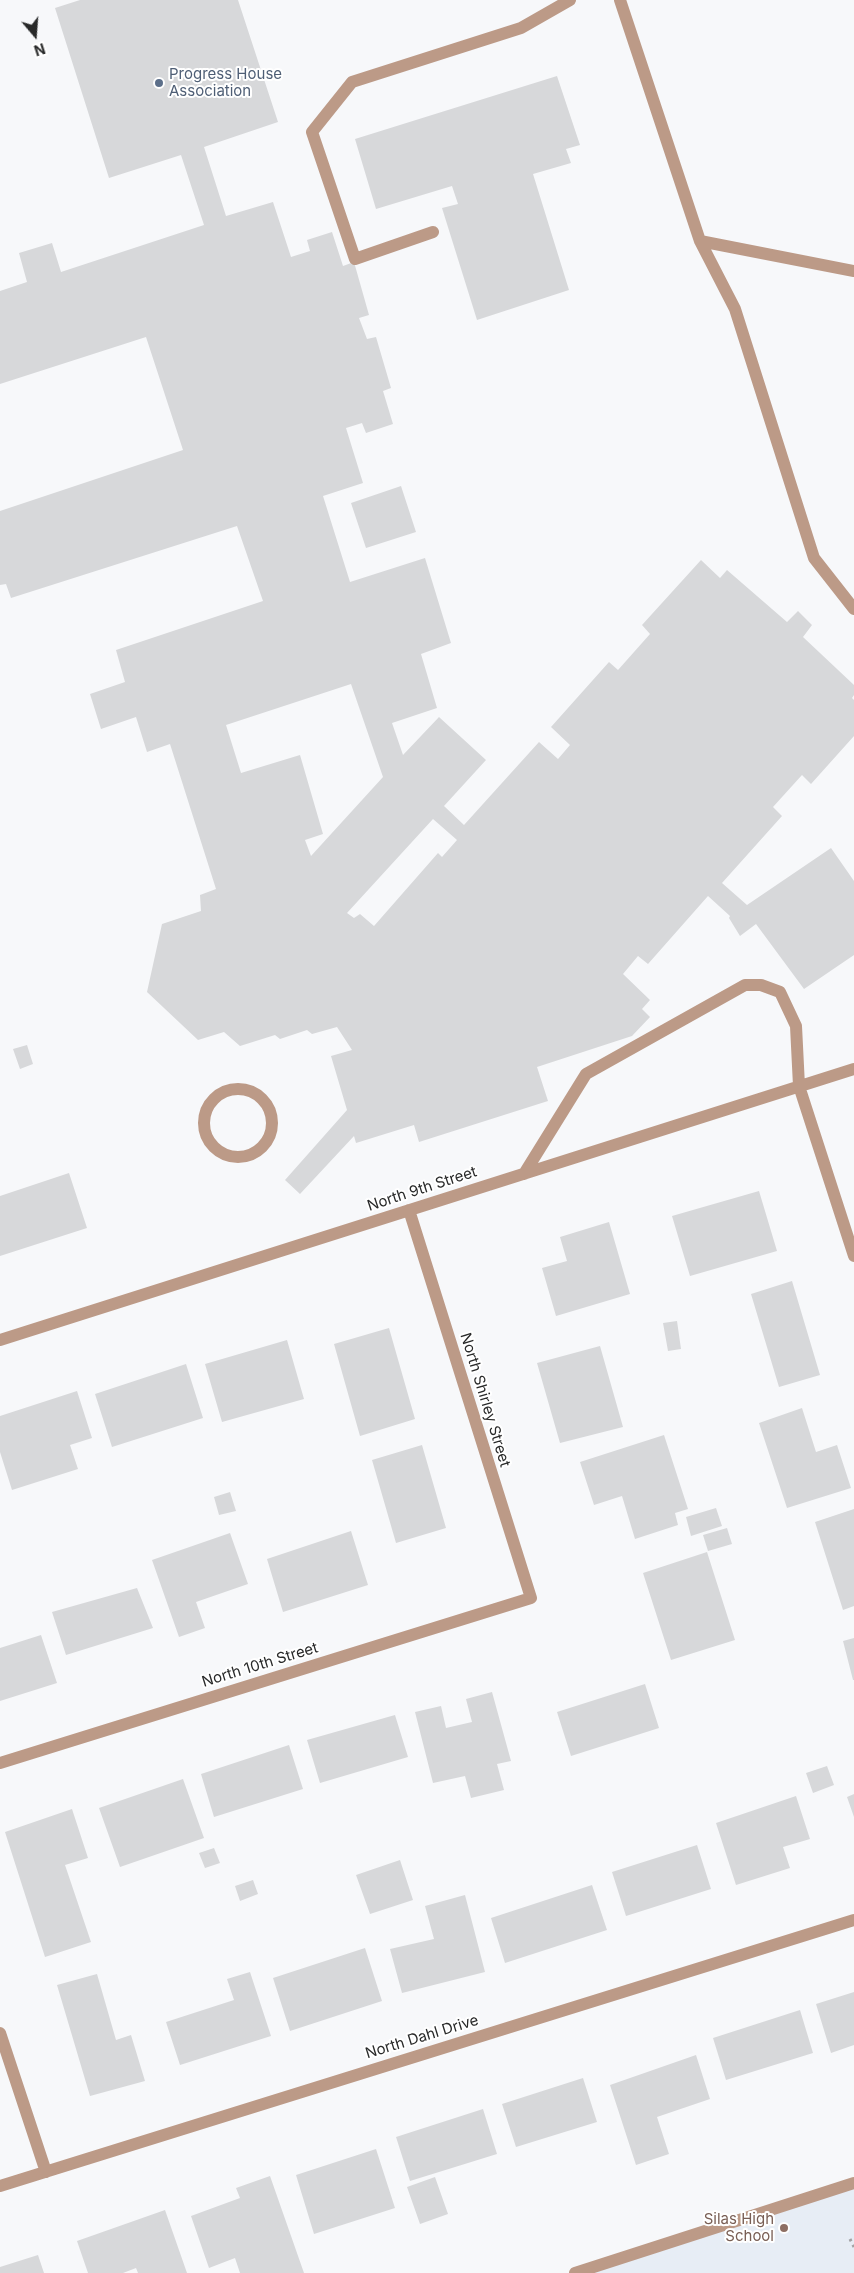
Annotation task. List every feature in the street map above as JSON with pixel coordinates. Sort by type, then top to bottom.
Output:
[{"type":"street","points":[[432,232],[355,259],[312,132],[352,82],[521,28],[570,0]]},
{"type":"street","points":[[620,0],[700,241],[735,309],[814,558],[854,609]]},
{"type":"street","points":[[700,241],[854,271]]},
{"type":"street","points":[[524,1174],[586,1074],[745,986],[761,985],[780,992],[796,1026],[799,1086],[854,1256]]},
{"type":"street","name":"North 9th Street","points":[[0,1340],[854,1068]]},
{"type":"street","points":[[235,1088],[248,1089],[260,1096],[269,1107],[273,1120],[272,1133],[266,1145],[255,1154],[242,1158],[228,1157],[216,1150],[208,1140],[204,1127],[205,1113],[211,1102],[222,1093],[235,1088]]},
{"type":"street","name":"North Shirley Street","points":[[409,1210],[530,1598]]},
{"type":"street","name":"North 10th Street","points":[[0,1763],[530,1598]]},
{"type":"street","name":"North Dahl Drive","points":[[0,2186],[854,1920]]},
{"type":"street","points":[[0,2033],[46,2172]]},
{"type":"street","points":[[575,2273],[854,2183]]},
{"type":"path","points":[[850,2238],[854,2247]]},
{"type":"shaded area","name":"Silas High School","points":[[854,2183],[854,2273],[575,2273]]},
{"type":"building","points":[[80,0],[238,0],[278,122],[204,147],[226,216],[273,202],[291,257],[310,251],[307,240],[332,232],[343,266],[354,262],[369,315],[359,318],[367,339],[376,337],[391,388],[383,391],[393,424],[366,433],[362,423],[346,428],[363,483],[323,496],[350,582],[425,558],[451,643],[421,654],[437,708],[392,723],[403,755],[439,717],[486,760],[444,806],[464,825],[539,742],[558,759],[570,745],[551,727],[609,662],[618,670],[650,634],[642,625],[701,560],[720,578],[727,570],[787,622],[798,611],[812,625],[803,637],[854,685],[854,695],[852,698],[854,700],[854,736],[811,784],[802,775],[773,807],[782,816],[722,883],[747,905],[831,848],[854,881],[854,955],[804,989],[756,924],[740,936],[729,918],[730,916],[708,896],[648,964],[638,956],[623,974],[650,1000],[642,1009],[650,1017],[632,1036],[537,1067],[548,1101],[419,1142],[414,1125],[356,1143],[354,1136],[300,1194],[285,1180],[347,1110],[331,1056],[352,1050],[337,1027],[312,1034],[307,1030],[280,1039],[275,1035],[240,1046],[224,1032],[198,1040],[147,992],[162,924],[201,911],[200,895],[216,889],[170,744],[147,752],[136,717],[101,729],[90,694],[125,682],[116,650],[263,601],[237,526],[11,598],[6,584],[0,585],[0,511],[183,450],[146,337],[0,384],[0,291],[27,282],[19,253],[52,243],[61,272],[204,225],[181,155],[109,178],[55,8]],"holes":[[[351,684],[383,777],[311,856],[305,840],[323,834],[300,755],[241,773],[226,725]],[[433,819],[457,840],[442,857],[438,853],[374,926],[360,914],[354,918],[347,913]]]},
{"type":"building","points":[[557,76],[580,145],[566,149],[571,163],[533,174],[569,290],[477,320],[442,208],[458,204],[452,186],[376,209],[355,139]]},
{"type":"building","points":[[401,486],[416,532],[366,548],[351,503]]},
{"type":"building","points":[[27,1045],[33,1064],[20,1069],[13,1049]]},
{"type":"building","points":[[69,1173],[87,1228],[0,1256],[0,1196]]},
{"type":"building","points":[[759,1191],[777,1251],[690,1276],[672,1216]]},
{"type":"building","points":[[609,1222],[630,1294],[556,1316],[542,1268],[567,1261],[560,1237]]},
{"type":"building","points":[[792,1281],[820,1375],[779,1387],[751,1294]]},
{"type":"building","points":[[677,1321],[681,1349],[668,1351],[663,1323]]},
{"type":"building","points":[[389,1328],[415,1419],[360,1436],[334,1344]]},
{"type":"building","points":[[287,1340],[304,1399],[222,1422],[205,1364]]},
{"type":"building","points":[[600,1346],[623,1427],[560,1443],[537,1363]]},
{"type":"building","points":[[186,1364],[203,1418],[112,1447],[95,1394]]},
{"type":"building","points":[[77,1391],[92,1438],[70,1445],[78,1469],[12,1490],[0,1452],[0,1416]]},
{"type":"building","points":[[802,1408],[816,1452],[837,1445],[851,1488],[787,1508],[759,1423]]},
{"type":"building","points":[[664,1435],[688,1509],[675,1513],[678,1525],[635,1539],[622,1496],[594,1505],[580,1462]]},
{"type":"building","points":[[422,1445],[446,1528],[396,1543],[372,1460]]},
{"type":"building","points":[[230,1492],[236,1511],[219,1515],[214,1497]]},
{"type":"building","points":[[716,1508],[722,1526],[691,1536],[686,1517]]},
{"type":"building","points":[[854,1509],[854,1606],[843,1610],[815,1522]]},
{"type":"building","points":[[727,1528],[732,1544],[708,1551],[703,1535]]},
{"type":"building","points":[[351,1531],[368,1585],[283,1612],[267,1559]]},
{"type":"building","points":[[230,1533],[248,1584],[196,1602],[205,1628],[179,1637],[152,1560]]},
{"type":"building","points":[[707,1552],[735,1640],[671,1660],[643,1573]]},
{"type":"building","points":[[137,1588],[153,1628],[66,1655],[52,1612]]},
{"type":"building","points":[[41,1635],[57,1683],[0,1701],[0,1648]]},
{"type":"building","points":[[854,1638],[854,1680],[853,1680],[843,1641]]},
{"type":"building","points":[[645,1684],[659,1728],[571,1756],[557,1712]]},
{"type":"building","points":[[492,1692],[511,1761],[497,1764],[504,1790],[471,1798],[465,1776],[433,1783],[415,1712],[441,1706],[446,1728],[472,1722],[466,1699]]},
{"type":"building","points":[[395,1715],[408,1757],[320,1783],[307,1740]]},
{"type":"building","points":[[289,1745],[303,1789],[214,1817],[201,1774]]},
{"type":"building","points":[[827,1766],[834,1785],[813,1793],[806,1773]]},
{"type":"building","points":[[183,1779],[204,1838],[120,1867],[99,1808]]},
{"type":"building","points":[[854,1794],[854,1817],[847,1797]]},
{"type":"building","points":[[796,1796],[810,1839],[783,1847],[790,1868],[736,1885],[716,1823]]},
{"type":"building","points":[[72,1809],[88,1858],[65,1865],[91,1942],[45,1957],[5,1832]]},
{"type":"building","points":[[697,1845],[711,1889],[626,1916],[612,1872]]},
{"type":"building","points":[[214,1848],[220,1863],[205,1868],[199,1853]]},
{"type":"building","points":[[400,1860],[413,1900],[370,1914],[356,1875]]},
{"type":"building","points":[[253,1880],[258,1894],[240,1901],[235,1886]]},
{"type":"building","points":[[592,1885],[607,1930],[505,1963],[491,1918]]},
{"type":"building","points":[[465,1895],[485,1972],[402,1993],[390,1949],[434,1939],[425,1906]]},
{"type":"building","points":[[365,1948],[382,2001],[290,2031],[273,1978]]},
{"type":"building","points":[[250,1972],[271,2036],[180,2065],[166,2022],[234,2000],[227,1979]]},
{"type":"building","points":[[97,1974],[116,2040],[131,2035],[145,2081],[90,2096],[57,1985]]},
{"type":"building","points":[[854,1992],[854,2045],[831,2053],[816,2004]]},
{"type":"building","points":[[800,2010],[813,2053],[726,2080],[713,2038]]},
{"type":"building","points":[[696,2055],[710,2099],[657,2117],[669,2154],[636,2165],[610,2085]]},
{"type":"building","points":[[583,2078],[597,2122],[516,2147],[502,2104]]},
{"type":"building","points":[[483,2109],[497,2154],[410,2181],[396,2137]]},
{"type":"building","points":[[376,2149],[395,2208],[314,2234],[296,2175]]},
{"type":"building","points":[[270,2176],[304,2273],[240,2273],[235,2258],[209,2268],[191,2216],[240,2198],[236,2188]]},
{"type":"building","points":[[435,2177],[448,2214],[420,2224],[407,2187]]},
{"type":"building","points":[[165,2210],[187,2273],[138,2273],[136,2268],[123,2273],[88,2273],[77,2241]]},
{"type":"building","points":[[38,2255],[44,2273],[0,2273],[0,2267]]},
{"type":"place","name":"Progress House Association","points":[[159,83]]},
{"type":"place","name":"Silas High School","points":[[784,2228]]}]
